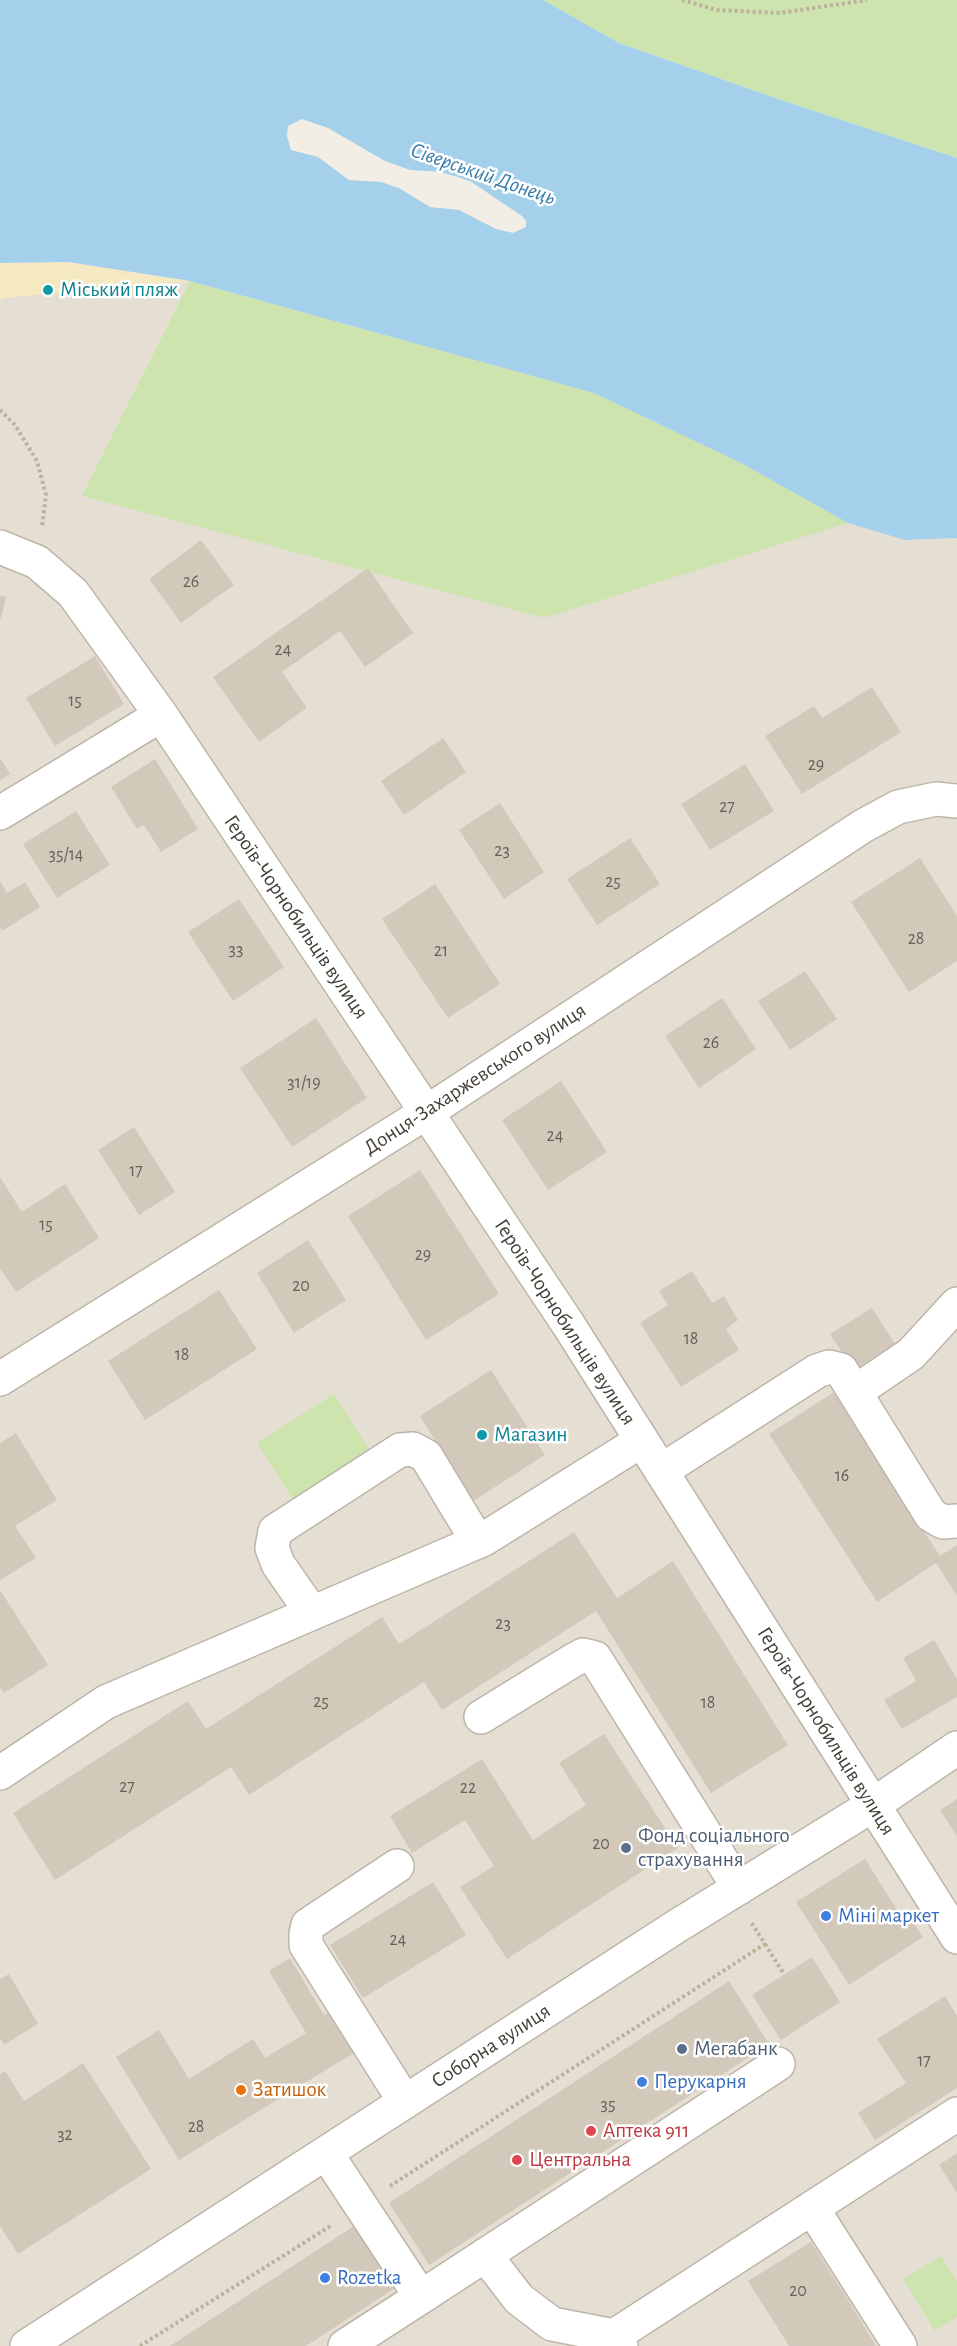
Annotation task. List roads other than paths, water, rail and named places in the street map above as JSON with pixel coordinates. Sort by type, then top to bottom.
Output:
[{"type":"street","name":"Героїв-Чорнобильців вулиця","points":[[0,547],[37,562],[73,593],[161,715],[568,1324],[957,1937]]},
{"type":"street","points":[[0,813],[161,715]]},
{"type":"street","name":"Донця-Захаржевського вулиця","points":[[0,1379],[427,1112],[863,826],[898,807],[936,799],[957,801]]},
{"type":"street","points":[[855,1392],[911,1354],[957,1304]]},
{"type":"street","points":[[661,1471],[817,1371],[829,1367],[841,1370],[931,1515],[943,1522],[957,1521]]},
{"type":"street","points":[[0,1773],[106,1702],[478,1542],[641,1441]]},
{"type":"street","points":[[312,1613],[278,1564],[272,1548],[274,1531],[400,1450],[413,1449],[426,1456],[478,1542]]},
{"type":"street","points":[[481,1717],[572,1661],[584,1655],[595,1658],[739,1888]]},
{"type":"street","name":"Соборна вулиця","points":[[27,2346],[739,1888],[873,1805],[957,1748]]},
{"type":"street","points":[[397,1866],[308,1925],[306,1945],[405,2102]]},
{"type":"street","points":[[345,2346],[778,2064]]},
{"type":"street","points":[[485,2255],[548,2335],[618,2341],[812,2208],[957,2114]]},
{"type":"street","points":[[326,2153],[421,2297]]},
{"type":"street","points":[[812,2208],[900,2346]]},
{"type":"water","name":"Сіверський Донець","points":[[0,0],[543,0],[619,43],[957,158],[957,538],[905,540],[848,523],[743,464],[594,393],[190,281],[68,262],[0,263]],"holes":[[[302,119],[328,128],[385,161],[410,170],[441,172],[470,181],[522,216],[526,221],[526,227],[513,233],[496,229],[459,210],[430,207],[399,188],[381,182],[349,180],[318,157],[291,150],[287,136],[288,126]]]},
{"type":"place","name":"Міський пляж","points":[[48,290]]},
{"type":"place","name":"Магазин","points":[[482,1435]]},
{"type":"place","name":"Фонд соціального страхування","points":[[626,1848]]},
{"type":"place","name":"Міні маркет","points":[[826,1916]]},
{"type":"place","name":"Мегабанк","points":[[682,2049]]},
{"type":"place","name":"Перукарня","points":[[642,2082]]},
{"type":"place","name":"Затишок","points":[[241,2090]]},
{"type":"place","name":"Аптека 911","points":[[591,2131]]},
{"type":"place","name":"Центральна","points":[[517,2160]]},
{"type":"place","name":"Rozetka","points":[[325,2278]]}]
